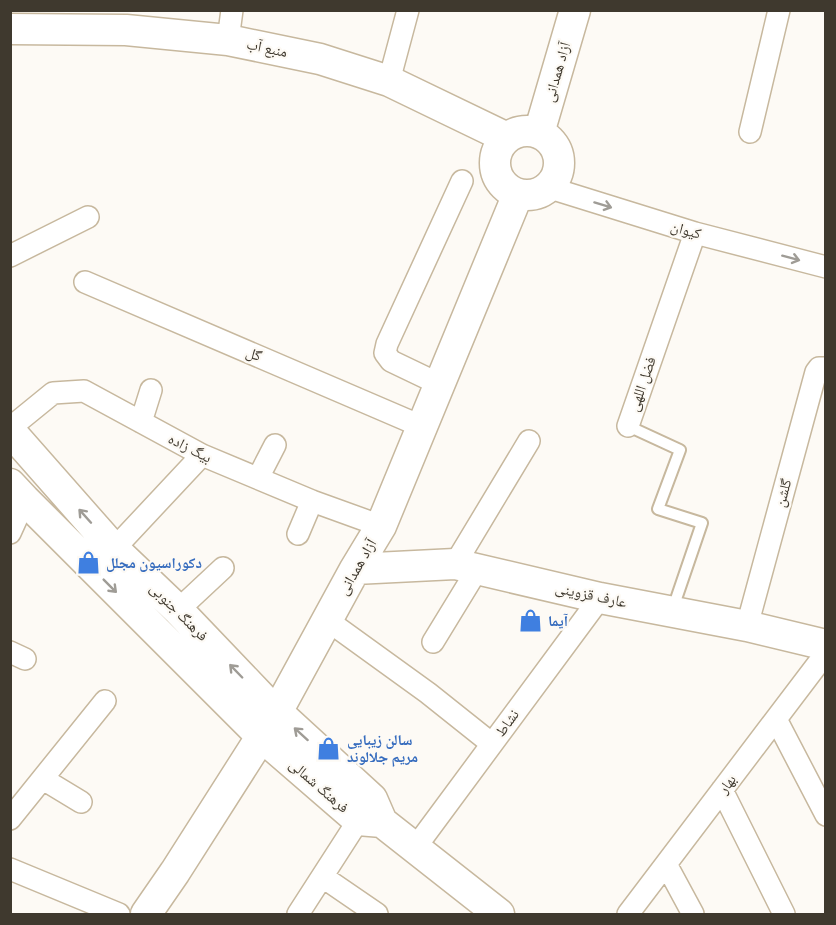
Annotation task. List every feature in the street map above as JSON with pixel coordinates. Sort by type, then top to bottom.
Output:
[{"type":"street","points":[[228,40],[232,10]]},
{"type":"street","points":[[389,81],[408,10]]},
{"type":"street","name":"آزاد همدانی","points":[[539,133],[575,10]]},
{"type":"street","points":[[750,132],[779,10]]},
{"type":"street","name":"منبع آب","points":[[10,29],[126,30],[228,40],[320,59],[389,81],[507,138]]},
{"type":"street","points":[[531,131],[539,133],[555,147],[558,169],[547,188],[538,193],[518,194],[501,183],[494,164],[496,154],[500,145],[514,133],[531,131]]},
{"type":"street","points":[[439,384],[391,361],[385,353],[387,344],[462,181]]},
{"type":"street","name":"کیوان","points":[[547,188],[695,233],[825,267]]},
{"type":"street","name":"آزاد همدانی","points":[[146,915],[269,724],[381,526],[518,194]]},
{"type":"street","points":[[10,256],[88,218]]},
{"type":"street","name":"فضل اللهی","points":[[628,426],[695,233]]},
{"type":"street","name":"گل","points":[[85,282],[423,427]]},
{"type":"street","name":"گلشن","points":[[747,626],[816,372],[819,368],[825,368]]},
{"type":"street","points":[[141,422],[151,390]]},
{"type":"street","name":"بیگ زاده","points":[[10,430],[53,393],[84,391],[202,455],[312,501],[381,526]]},
{"type":"street","name":"فرهنگ جنوبی","points":[[10,430],[114,549],[178,610],[269,724]]},
{"type":"street","points":[[433,642],[466,567],[529,441]]},
{"type":"street","points":[[258,478],[275,445]]},
{"type":"street","points":[[114,549],[202,455]]},
{"type":"street","points":[[10,533],[18,492]]},
{"type":"street","name":"فرهنگ جنوبی","points":[[18,492],[269,724]]},
{"type":"street","points":[[298,534],[312,501]]},
{"type":"street","name":"عارف قزوینی","points":[[355,569],[466,567],[600,598],[747,626],[825,645]]},
{"type":"street","points":[[178,610],[223,568]]},
{"type":"street","name":"نشاط","points":[[415,848],[600,598]]},
{"type":"street","points":[[327,620],[428,693],[492,744]]},
{"type":"street","name":"بهار","points":[[628,915],[825,653]]},
{"type":"street","points":[[10,819],[105,701]]},
{"type":"street","points":[[776,719],[825,815]]},
{"type":"street","name":"فرهنگ شمالی","points":[[269,724],[371,814],[498,914]]},
{"type":"street","points":[[43,779],[81,802]]},
{"type":"street","points":[[722,790],[784,915]]},
{"type":"street","points":[[298,915],[323,877],[371,814]]},
{"type":"street","points":[[666,864],[693,915]]},
{"type":"street","points":[[10,869],[119,915]]},
{"type":"street","points":[[323,877],[377,914]]},
{"type":"lane","name":"فضل اللهی","points":[[628,426],[680,450],[658,509],[702,523],[671,612]]},
{"type":"place","name":"دکوراسیون مجلل","points":[[88,563]]},
{"type":"place","name":"آيما","points":[[530,621]]},
{"type":"place","name":"سالن زیبایی مریم جلالوند","points":[[329,749]]}]
